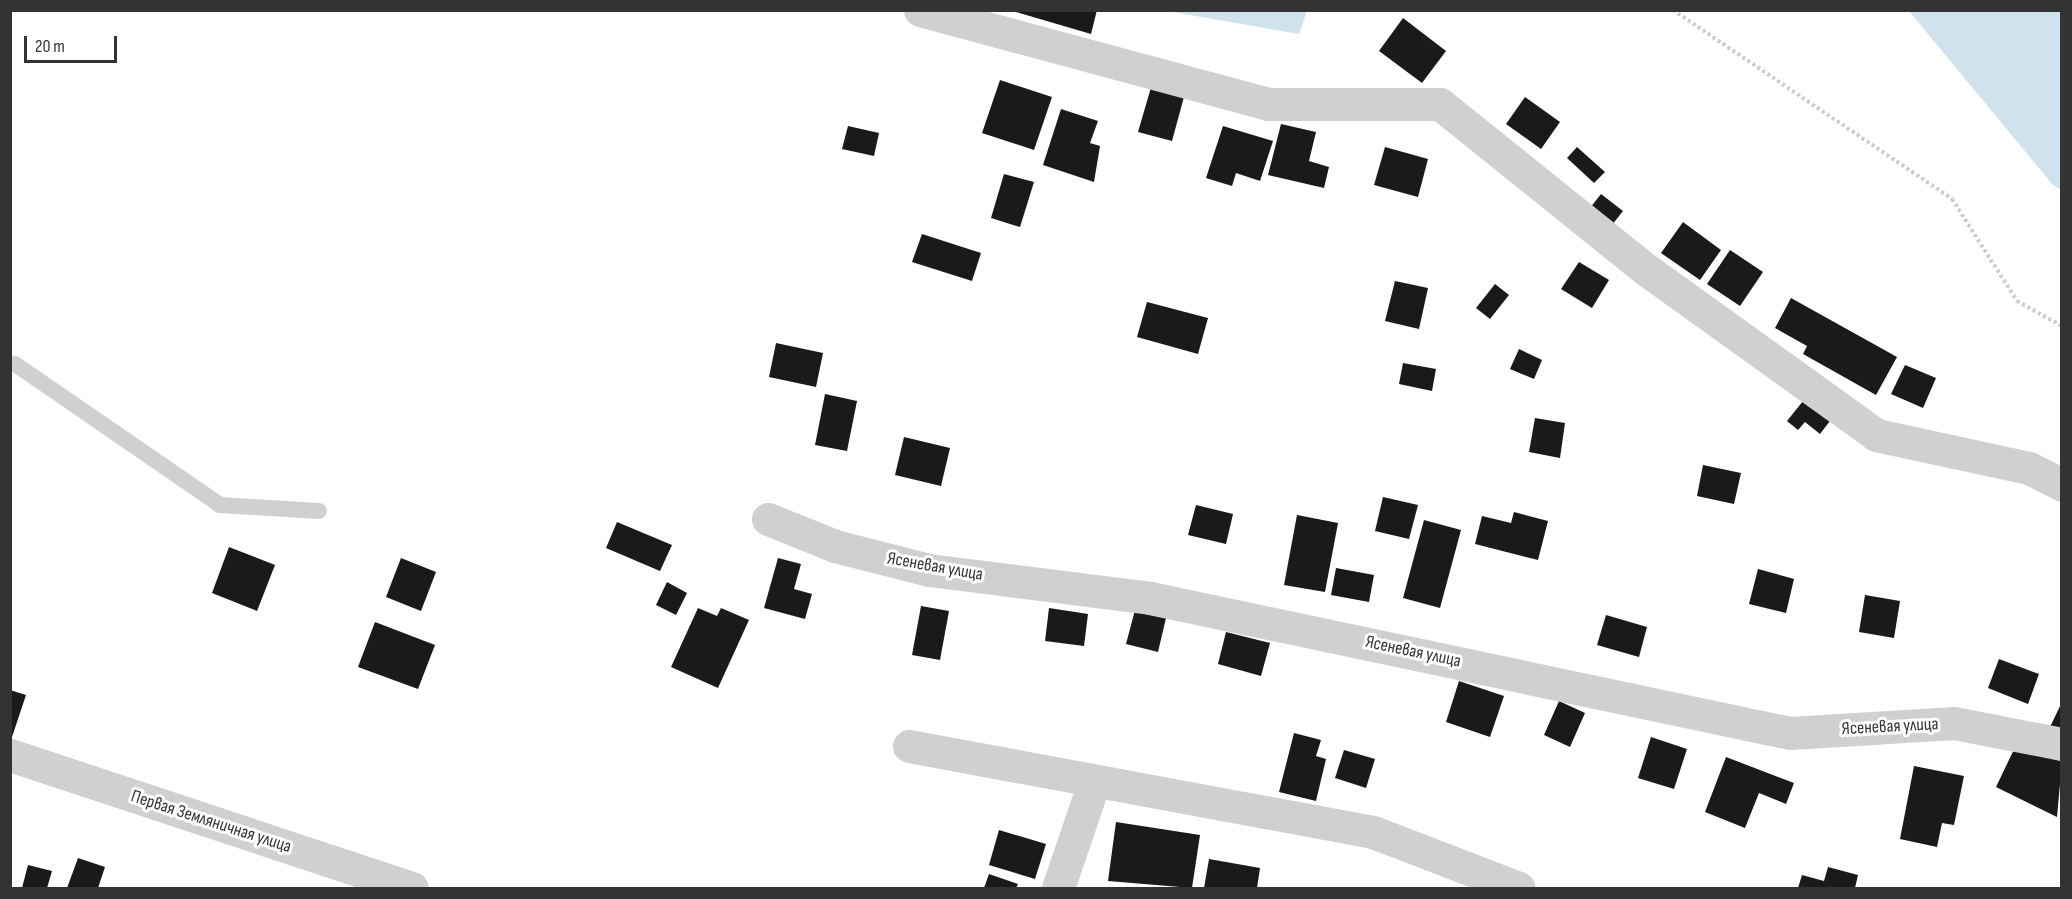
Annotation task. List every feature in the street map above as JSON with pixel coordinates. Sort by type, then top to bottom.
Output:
[{"type":"street","points":[[920,10],[1269,104],[1440,104],[1644,268],[1876,435],[2030,468],[2061,485]]},
{"type":"street","name":"Ясеневая улица","points":[[768,519],[835,546],[929,570],[1150,598],[1790,733],[1954,723],[2061,744]]},
{"type":"street","points":[[909,746],[1373,832],[1519,888]]},
{"type":"street","name":"Первая Земляничная улица","points":[[10,755],[412,888]]},
{"type":"street","points":[[1058,888],[1094,782]]},
{"type":"lane","points":[[15,364],[220,505],[319,511]]},
{"type":"path","points":[[1674,10],[1952,199],[2017,302],[2061,326]]},
{"type":"water","points":[[1167,11],[1307,11],[1299,34]]},
{"type":"water","points":[[1909,11],[2061,11],[2061,190],[2052,184]]},
{"type":"building","points":[[1009,10],[1097,10],[1091,34]]},
{"type":"building","points":[[1403,18],[1446,51],[1422,83],[1379,51]]},
{"type":"building","points":[[1000,80],[1052,97],[1034,150],[982,133]]},
{"type":"building","points":[[1152,84],[1185,93],[1172,141],[1138,132]]},
{"type":"building","points":[[1525,97],[1560,122],[1541,149],[1506,124]]},
{"type":"building","points":[[1061,109],[1098,121],[1090,143],[1100,146],[1094,182],[1043,165]]},
{"type":"building","points":[[1281,124],[1316,132],[1309,161],[1329,167],[1324,188],[1268,175]]},
{"type":"building","points":[[848,126],[879,133],[874,156],[842,149]]},
{"type":"building","points":[[1223,126],[1273,141],[1260,181],[1236,173],[1232,186],[1206,178]]},
{"type":"building","points":[[1385,147],[1428,159],[1418,197],[1374,185]]},
{"type":"building","points":[[1577,147],[1605,172],[1594,183],[1567,158]]},
{"type":"building","points":[[1004,174],[1034,182],[1020,227],[991,218]]},
{"type":"building","points":[[1601,194],[1623,211],[1612,225],[1590,208]]},
{"type":"building","points":[[1683,222],[1721,250],[1700,280],[1661,253]]},
{"type":"building","points":[[922,234],[981,253],[972,281],[912,262]]},
{"type":"building","points":[[1730,250],[1763,272],[1740,306],[1707,284]]},
{"type":"building","points":[[1579,262],[1609,280],[1592,308],[1561,289]]},
{"type":"building","points":[[1395,281],[1428,288],[1419,329],[1385,321]]},
{"type":"building","points":[[1495,284],[1509,295],[1490,319],[1476,308]]},
{"type":"building","points":[[1791,298],[1897,357],[1876,395],[1803,354],[1807,346],[1775,328]]},
{"type":"building","points":[[1147,302],[1208,318],[1198,354],[1137,337]]},
{"type":"building","points":[[776,343],[823,353],[816,387],[769,377]]},
{"type":"building","points":[[1519,349],[1542,360],[1534,379],[1510,369]]},
{"type":"building","points":[[1403,363],[1436,369],[1432,391],[1399,384]]},
{"type":"building","points":[[1905,365],[1936,378],[1923,408],[1891,394]]},
{"type":"building","points":[[825,394],[857,401],[847,451],[815,445]]},
{"type":"building","points":[[1807,396],[1833,417],[1820,434],[1805,422],[1798,430],[1787,421]]},
{"type":"building","points":[[1535,418],[1565,423],[1560,458],[1529,452]]},
{"type":"building","points":[[904,437],[950,448],[941,486],[895,475]]},
{"type":"building","points":[[1703,465],[1741,473],[1734,504],[1697,496]]},
{"type":"building","points":[[1383,497],[1418,505],[1409,539],[1375,531]]},
{"type":"building","points":[[1196,505],[1233,514],[1226,544],[1188,535]]},
{"type":"building","points":[[1514,512],[1548,521],[1538,560],[1475,544],[1482,516],[1511,523]]},
{"type":"building","points":[[1297,515],[1338,523],[1325,592],[1284,585]]},
{"type":"building","points":[[1424,520],[1461,530],[1440,608],[1403,598]]},
{"type":"building","points":[[617,522],[672,545],[660,571],[606,548]]},
{"type":"building","points":[[229,547],[275,565],[257,611],[212,593]]},
{"type":"building","points":[[401,558],[436,572],[421,611],[386,597]]},
{"type":"building","points":[[778,558],[801,564],[794,589],[812,594],[805,619],[764,608]]},
{"type":"building","points":[[1336,568],[1374,575],[1369,602],[1331,595]]},
{"type":"building","points":[[1758,569],[1794,579],[1786,613],[1749,604]]},
{"type":"building","points":[[667,582],[687,593],[676,615],[656,605]]},
{"type":"building","points":[[1865,595],[1900,601],[1894,638],[1859,632]]},
{"type":"building","points":[[921,606],[949,611],[940,660],[912,655]]},
{"type":"building","points":[[698,608],[717,616],[721,608],[749,620],[718,688],[671,667]]},
{"type":"building","points":[[1049,608],[1088,614],[1084,646],[1045,641]]},
{"type":"building","points":[[1135,610],[1166,618],[1158,652],[1126,644]]},
{"type":"building","points":[[1606,615],[1647,627],[1639,657],[1597,645]]},
{"type":"building","points":[[375,622],[435,645],[418,689],[358,667]]},
{"type":"building","points":[[1226,632],[1270,643],[1261,676],[1218,664]]},
{"type":"building","points":[[1999,659],[2039,674],[2028,704],[1988,688]]},
{"type":"building","points":[[1459,681],[1504,696],[1490,737],[1446,722]]},
{"type":"building","points":[[10,690],[26,695],[11,740],[10,740]]},
{"type":"building","points":[[1559,701],[1585,713],[1570,747],[1544,735]]},
{"type":"building","points":[[2062,702],[2062,733],[2050,727]]},
{"type":"building","points":[[1294,733],[1321,740],[1316,756],[1326,759],[1316,801],[1279,792]]},
{"type":"building","points":[[1651,737],[1687,749],[1674,789],[1638,778]]},
{"type":"building","points":[[2018,741],[2062,762],[2057,817],[1996,787]]},
{"type":"building","points":[[1344,750],[1375,759],[1366,788],[1335,778]]},
{"type":"building","points":[[1726,757],[1794,783],[1786,804],[1759,793],[1745,828],[1705,812]]},
{"type":"building","points":[[1914,766],[1964,776],[1954,825],[1942,823],[1937,847],[1900,839]]},
{"type":"building","points":[[1116,822],[1200,835],[1192,888],[1108,881]]},
{"type":"building","points":[[999,830],[1046,844],[1035,879],[989,865]]},
{"type":"building","points":[[78,858],[105,867],[98,888],[67,888]]},
{"type":"building","points":[[1209,859],[1260,868],[1257,888],[1204,888]]},
{"type":"building","points":[[28,865],[52,871],[47,888],[22,888]]},
{"type":"building","points":[[1828,867],[1858,875],[1855,888],[1798,888],[1802,875],[1824,881]]},
{"type":"building","points":[[989,874],[1018,884],[1016,888],[984,888]]}]
